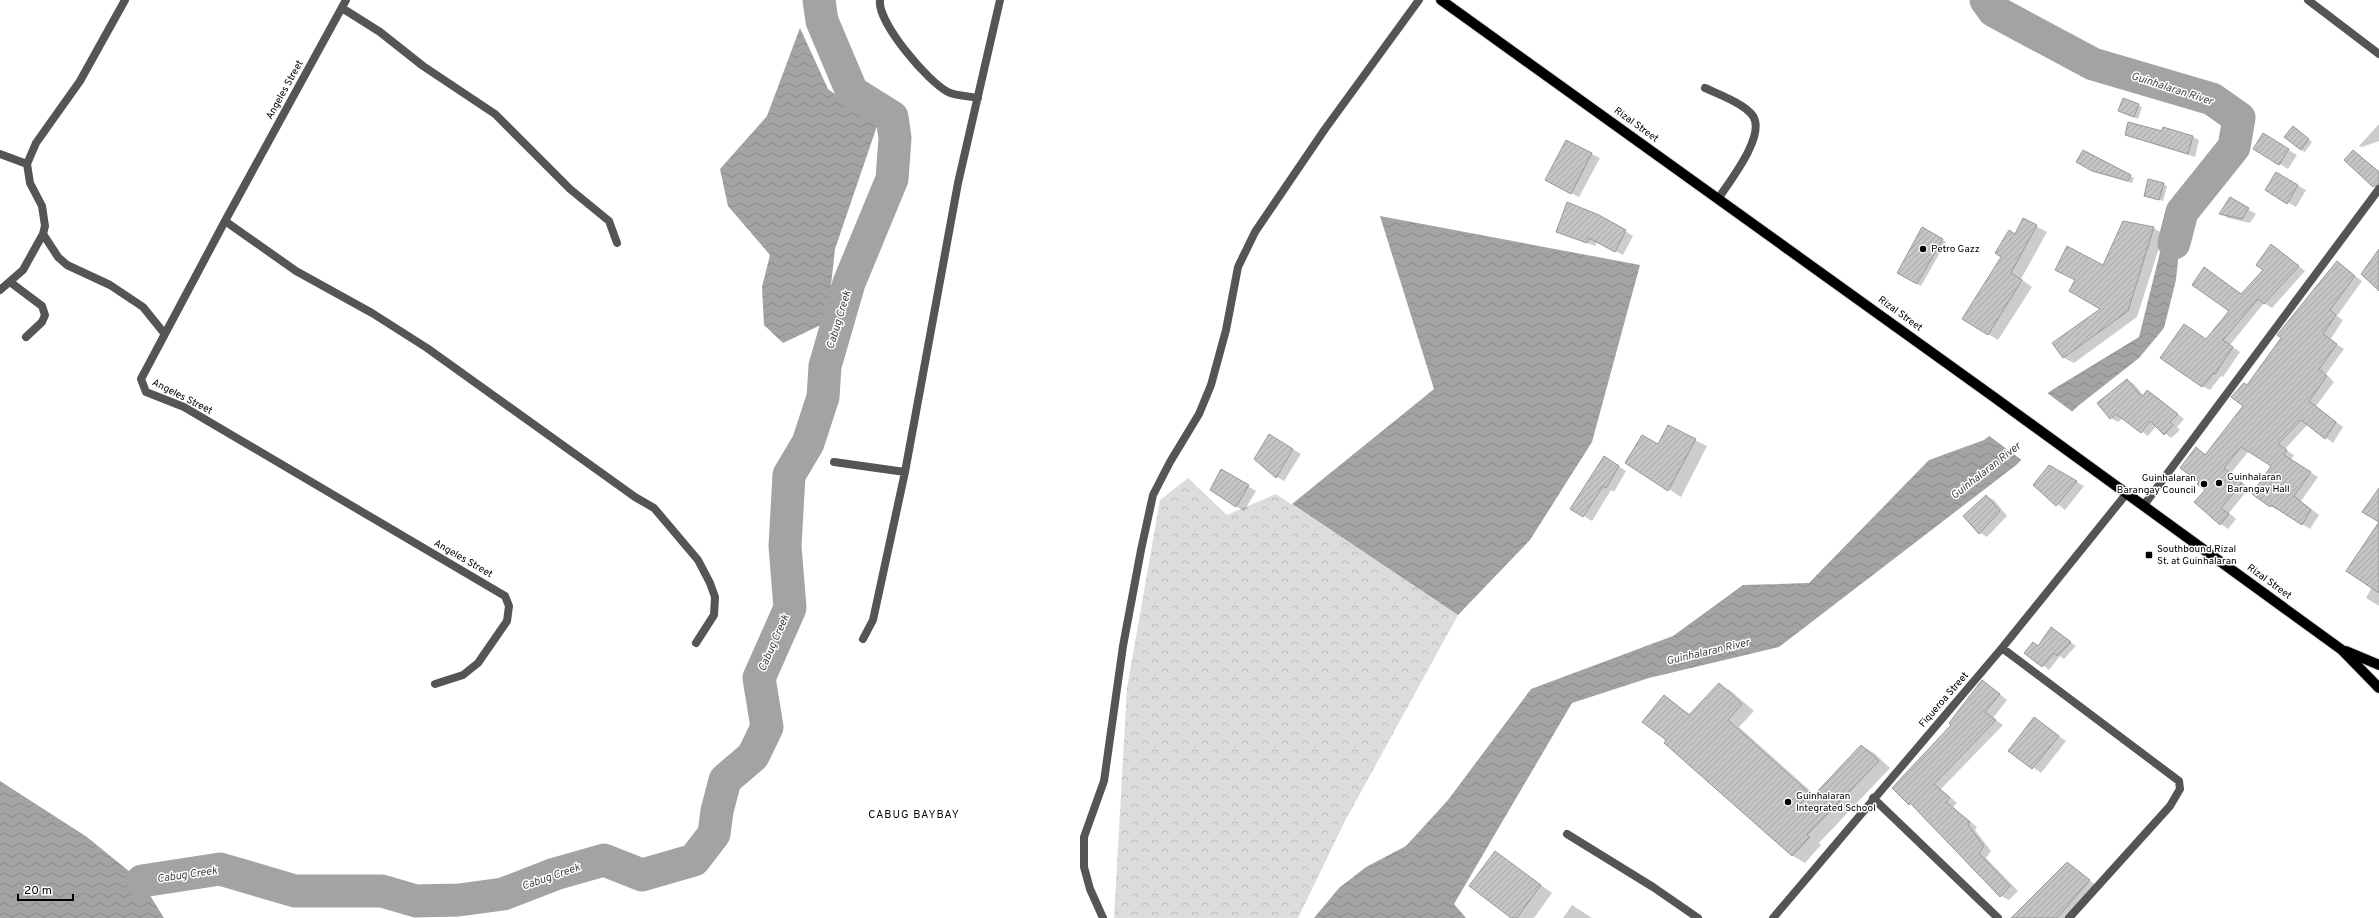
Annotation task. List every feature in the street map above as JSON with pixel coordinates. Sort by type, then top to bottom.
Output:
[{"type":"main road","name":"Rizal Street","points":[[1441,0],[1991,394],[2342,650],[2379,688]]},
{"type":"main road","name":"Rizal Street","points":[[2342,650],[2379,665]]},
{"type":"street","points":[[0,290],[23,270],[43,234],[45,226],[42,206],[30,183],[27,164],[36,143],[80,80],[125,0]]},
{"type":"street","name":"Angeles Street","points":[[346,0],[225,220],[141,379],[146,392],[184,407],[505,596],[509,606],[507,621],[478,663],[463,675],[436,684]]},
{"type":"street","points":[[880,0],[879,5],[893,34],[914,64],[948,93],[978,98]]},
{"type":"street","points":[[863,639],[874,614],[905,472],[958,183],[1000,0]]},
{"type":"street","points":[[1103,918],[1090,889],[1084,867],[1084,837],[1104,781],[1123,646],[1141,550],[1154,495],[1170,462],[1199,414],[1211,385],[1226,330],[1238,267],[1255,232],[1325,129],[1419,0]]},
{"type":"street","points":[[2308,0],[2379,54]]},
{"type":"street","points":[[342,8],[380,32],[423,66],[496,114],[570,189],[609,221],[617,243]]},
{"type":"street","points":[[1705,88],[1748,111],[1754,117],[1755,127],[1752,146],[1718,199]]},
{"type":"street","points":[[0,154],[27,164]]},
{"type":"street","points":[[2144,505],[2379,189]]},
{"type":"street","points":[[225,220],[296,271],[372,313],[427,348],[635,497],[654,508],[698,560],[715,597],[714,615],[696,643]]},
{"type":"street","points":[[43,234],[58,258],[67,265],[110,285],[143,307],[164,334]]},
{"type":"street","points":[[10,282],[42,306],[45,316],[42,322],[26,337]]},
{"type":"street","points":[[834,462],[905,472]]},
{"type":"street","name":"Fiqueroa Street","points":[[1773,918],[1873,798],[2002,648],[2127,493]]},
{"type":"street","points":[[2002,648],[2179,782],[2180,789],[2173,803],[2069,918]]},
{"type":"street","points":[[1873,798],[1998,918]]},
{"type":"street","points":[[1567,834],[1653,887],[1698,918]]},
{"type":"green space","points":[[1188,478],[1227,515],[1276,494],[1458,615],[1345,821],[1298,918],[1114,918],[1127,688],[1160,500]]},
{"type":"water","points":[[800,28],[828,89],[877,126],[835,249],[827,322],[783,343],[764,325],[762,287],[770,255],[728,206],[720,169],[767,116]]},
{"type":"water","points":[[2184,199],[2192,205],[2180,241],[2176,280],[2164,328],[2139,358],[2078,406],[2015,466],[1779,647],[1649,678],[1572,703],[1454,904],[1466,918],[1314,918],[1339,888],[1366,867],[1406,846],[1448,800],[1531,689],[1673,636],[1743,585],[1809,583],[1929,460],[1984,440],[2052,390],[2139,337],[2166,228]]},
{"type":"water","points":[[1380,216],[1640,265],[1592,442],[1530,540],[1458,615],[1292,504],[1434,389]]},
{"type":"water","points":[[0,781],[87,837],[141,881],[164,918],[0,918]]},
{"type":"pier","points":[[2046,392],[2074,413],[2023,461],[1988,435]]},
{"type":"building","points":[[2123,98],[2139,104],[2134,117],[2118,111]]},
{"type":"building","points":[[2128,122],[2162,131],[2163,127],[2193,136],[2188,154],[2125,135]]},
{"type":"building","points":[[2293,126],[2309,139],[2301,150],[2284,137]]},
{"type":"building","points":[[2263,133],[2289,149],[2279,165],[2253,149]]},
{"type":"building","points":[[1566,140],[1592,153],[1571,194],[1545,180]]},
{"type":"building","points":[[2083,150],[2131,175],[2128,181],[2092,171],[2076,162]]},
{"type":"building","points":[[2353,150],[2379,172],[2379,184],[2373,187],[2344,160]]},
{"type":"building","points":[[2276,172],[2298,185],[2287,204],[2265,190]]},
{"type":"building","points":[[2148,179],[2164,183],[2159,200],[2144,196]]},
{"type":"building","points":[[2230,197],[2249,208],[2242,219],[2219,214]]},
{"type":"building","points":[[1567,202],[1599,215],[1626,230],[1615,252],[1589,238],[1587,243],[1556,232]]},
{"type":"building","points":[[2023,218],[2037,225],[2011,273],[2022,280],[1988,335],[1962,319],[2001,257],[1995,253],[2009,230],[2015,234]]},
{"type":"building","points":[[2123,221],[2154,227],[2128,311],[2063,358],[2052,343],[2100,309],[2069,291],[2075,280],[2055,270],[2067,246],[2103,265]]},
{"type":"building","points":[[1922,227],[1943,239],[1917,284],[1897,273]]},
{"type":"building","points":[[2271,244],[2299,266],[2264,304],[2258,299],[2223,340],[2233,347],[2215,374],[2214,373],[2202,387],[2160,358],[2184,324],[2206,339],[2229,311],[2192,285],[2204,267],[2241,294],[2263,270],[2256,265]]},
{"type":"building","points":[[2379,249],[2379,291],[2361,274]]},
{"type":"building","points":[[2337,261],[2355,276],[2330,310],[2336,315],[2323,334],[2337,344],[2319,369],[2327,376],[2309,401],[2336,422],[2325,439],[2301,420],[2278,444],[2287,450],[2284,455],[2311,472],[2294,496],[2311,510],[2302,525],[2271,505],[2270,507],[2252,494],[2271,466],[2241,447],[2224,468],[2242,483],[2221,508],[2229,514],[2220,525],[2194,502],[2205,490],[2197,484],[2199,482],[2180,468],[2196,447],[2205,455],[2243,406],[2231,397],[2244,383],[2247,385],[2281,338],[2277,335]]},
{"type":"building","points":[[2127,379],[2142,397],[2147,390],[2178,414],[2170,422],[2173,425],[2164,435],[2150,421],[2141,433],[2116,414],[2110,419],[2097,403]]},
{"type":"building","points":[[1668,425],[1696,439],[1668,491],[1625,463],[1642,435],[1658,444]]},
{"type":"building","points":[[1269,434],[1293,449],[1276,478],[1254,459]]},
{"type":"building","points":[[1604,456],[1619,466],[1606,488],[1603,486],[1583,517],[1570,509]]},
{"type":"building","points":[[2049,465],[2077,481],[2056,506],[2033,485]]},
{"type":"building","points":[[1221,469],[1249,485],[1236,507],[1210,490]]},
{"type":"building","points":[[2379,488],[2379,522],[2362,512]]},
{"type":"building","points":[[1986,495],[2000,511],[1979,534],[1963,516]]},
{"type":"building","points":[[2379,522],[2379,593],[2346,571]]},
{"type":"building","points":[[2051,627],[2071,642],[2057,656],[2054,653],[2042,667],[2024,653],[2033,642],[2038,646]]},
{"type":"building","points":[[1982,680],[2000,694],[1985,712],[1996,720],[1934,784],[1950,798],[1946,802],[1970,822],[1968,825],[1984,846],[1979,853],[2010,886],[2000,897],[1910,803],[1909,805],[1892,788],[1951,725],[1949,723]]},
{"type":"building","points":[[1719,683],[1742,704],[1728,720],[1813,796],[1861,745],[1879,761],[1807,835],[1810,837],[1792,856],[1664,743],[1666,740],[1642,722],[1664,695],[1689,715]]},
{"type":"building","points":[[2034,717],[2059,736],[2032,769],[2008,751]]},
{"type":"building","points":[[1495,851],[1541,885],[1517,918],[1511,918],[1469,886]]},
{"type":"building","points":[[2067,862],[2090,880],[2057,918],[2011,918]]},
{"type":"waterway","name":"Cabug Creek","points":[[142,881],[220,869],[295,891],[382,891],[416,901],[459,900],[503,894],[555,874],[604,860],[642,875],[694,860],[714,834],[717,811],[725,780],[753,756],[767,727],[759,678],[790,608],[785,546],[789,475],[808,443],[823,397],[825,366],[849,283],[892,179],[895,138],[892,117],[852,92],[822,21],[819,0]]},
{"type":"waterway","name":"Guinhalaran River","points":[[1986,0],[1994,11],[2093,64],[2212,99],[2239,118],[2234,147],[2182,212],[2174,243]]},
{"type":"place","name":"Petro Gazz","points":[[1923,249]]},
{"type":"place","name":"Guinhalaran Barangay Hall","points":[[2219,483]]},
{"type":"place","name":"Guinhalaran Barangay Council","points":[[2204,484]]},
{"type":"place","name":"Southbound Rizal St. at Guinhalaran","points":[[2149,555]]},
{"type":"place","name":"Guinhalaran Integrated School","points":[[1788,802]]},
{"type":"district","name":"CABUG BAYBAY","points":[[914,815]]}]
